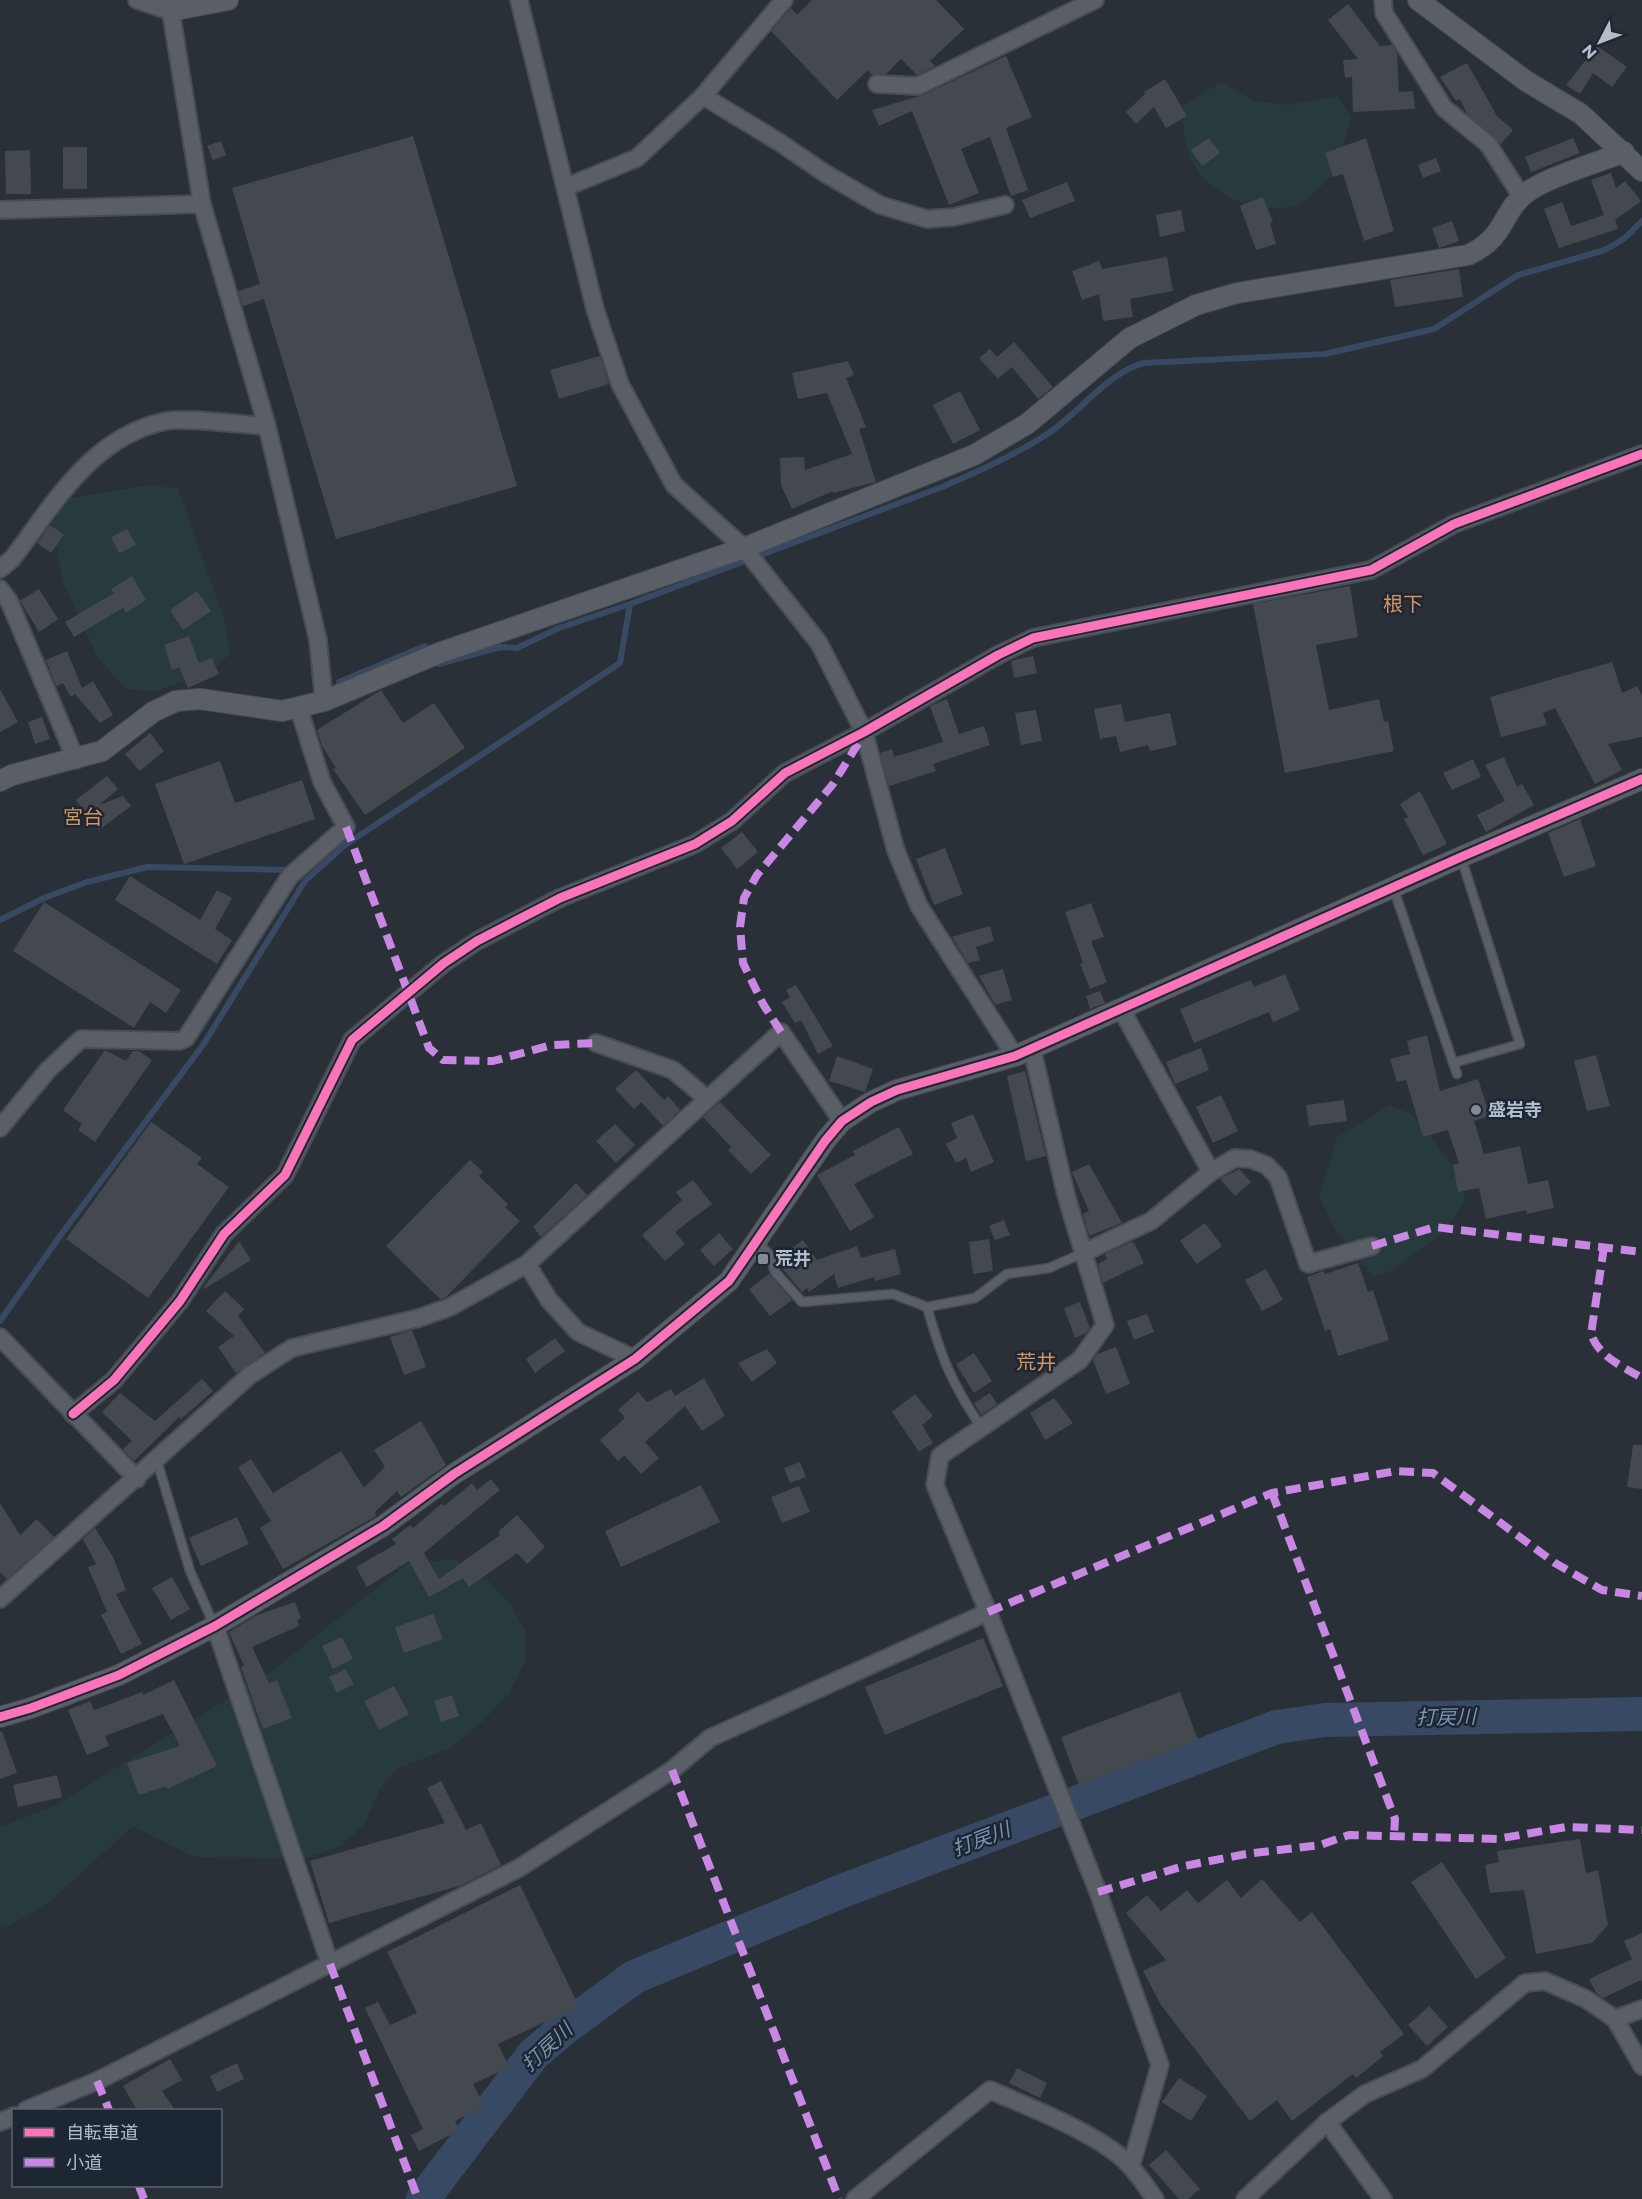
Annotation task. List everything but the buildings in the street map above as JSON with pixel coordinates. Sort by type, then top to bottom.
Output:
[{"type":"street","points":[[137,0],[170,6],[228,0]]},
{"type":"street","points":[[519,0],[595,309],[620,384],[674,485],[744,548],[819,643],[864,732],[896,851],[919,906],[1024,1053],[1105,1325],[1080,1360],[940,1456],[935,1485],[988,1612],[1063,1805],[1160,2065],[1131,2166]]},
{"type":"street","points":[[566,187],[637,158],[703,96],[784,0]]},
{"type":"street","points":[[877,84],[918,86],[1095,0]]},
{"type":"street","points":[[1383,0],[1384,13],[1444,108],[1488,144],[1522,197]]},
{"type":"street","points":[[1418,0],[1526,81],[1581,114],[1642,171]]},
{"type":"street","points":[[170,6],[202,204],[267,426],[318,640],[324,701]]},
{"type":"street","points":[[703,96],[779,142],[826,174],[880,205],[927,219],[954,217],[1005,205]]},
{"type":"street","points":[[0,781],[12,775],[76,760],[102,751],[153,712],[176,701],[200,699],[282,711],[299,709],[439,654],[744,548],[974,455],[1003,440],[1027,424],[1130,338],[1196,305],[1237,293],[1468,255],[1484,248],[1499,233],[1522,197],[1539,186],[1624,152]]},
{"type":"street","points":[[0,210],[202,204]]},
{"type":"street","points":[[0,569],[12,560],[84,464],[117,440],[145,427],[168,420],[267,426]]},
{"type":"street","points":[[73,1414],[114,1380],[180,1301],[224,1234],[285,1175],[352,1040],[444,963],[477,941],[560,898],[695,844],[732,821],[785,773],[864,732],[998,655],[1033,638],[1371,570],[1454,524],[1642,454]]},
{"type":"street","points":[[0,589],[9,601],[76,760]]},
{"type":"street","points":[[0,1128],[48,1070],[81,1040],[178,1041],[186,1038],[290,876],[346,828],[322,783],[299,709]]},
{"type":"street","points":[[0,1717],[31,1708],[119,1675],[215,1626],[382,1526],[454,1474],[635,1359],[729,1281],[825,1140],[842,1121],[871,1102],[897,1090],[1024,1053],[1461,856],[1642,779]]},
{"type":"street","points":[[1121,1009],[1210,1172]]},
{"type":"street","points":[[0,1599],[157,1461],[250,1375],[292,1348],[439,1311],[527,1264],[706,1098],[781,1032],[842,1121]]},
{"type":"street","points":[[596,1043],[673,1070],[706,1098]]},
{"type":"street","points":[[1083,1253],[1151,1221],[1210,1172],[1235,1158],[1250,1159],[1266,1165],[1278,1177],[1308,1264],[1372,1246]]},
{"type":"street","points":[[527,1264],[549,1300],[578,1332],[635,1359]]},
{"type":"street","points":[[0,1337],[136,1479]]},
{"type":"street","points":[[28,2109],[97,2081],[519,1868],[672,1770],[710,1738],[988,1612]]},
{"type":"street","points":[[215,1626],[330,1964]]},
{"type":"street","points":[[1245,2199],[1327,2122],[1365,2094],[1422,2068],[1525,1983],[1545,1981],[1586,1999],[1615,2019],[1642,2066]]},
{"type":"street","points":[[1615,2019],[1642,2009]]},
{"type":"street","points":[[855,2199],[990,2090],[1036,2110],[1113,2150],[1131,2166],[1155,2199]]},
{"type":"street","points":[[1327,2122],[1383,2199]]},
{"type":"lane","points":[[1453,1063],[1520,1044],[1461,856]]},
{"type":"lane","points":[[1393,887],[1457,1074]]},
{"type":"lane","points":[[756,1241],[769,1254],[776,1272],[802,1302],[893,1294],[927,1307],[975,1298],[1007,1274],[1049,1268],[1083,1253]]},
{"type":"lane","points":[[927,1307],[942,1360],[955,1389],[981,1426]]},
{"type":"lane","points":[[157,1461],[190,1571],[215,1626]]},
{"type":"green space","points":[[1221,82],[1254,101],[1288,105],[1338,96],[1351,118],[1339,158],[1333,173],[1326,182],[1302,202],[1277,208],[1261,207],[1229,197],[1202,177],[1187,148],[1182,107]]},
{"type":"green space","points":[[150,485],[178,488],[225,622],[230,654],[213,670],[154,692],[126,689],[97,656],[62,580],[53,523],[66,499]]},
{"type":"green space","points":[[1390,1105],[1411,1114],[1432,1138],[1462,1179],[1465,1201],[1444,1232],[1392,1270],[1374,1277],[1336,1231],[1319,1196],[1337,1137]]},
{"type":"green space","points":[[454,1559],[490,1582],[512,1606],[525,1631],[525,1661],[509,1694],[482,1722],[450,1748],[396,1769],[380,1789],[364,1825],[341,1846],[306,1859],[195,1857],[133,1826],[47,1904],[7,1927],[0,1928],[0,1827],[56,1805],[268,1674],[407,1564]]},
{"type":"waterway","points":[[339,682],[425,646],[439,664],[500,647],[517,648],[559,628],[630,604],[942,487],[1036,441],[1061,424],[1118,375],[1144,363],[1325,354],[1434,329],[1518,275],[1605,250],[1625,238],[1642,221]]},
{"type":"waterway","points":[[0,1321],[60,1236],[203,1045],[305,881],[345,845],[620,663],[630,604]]},
{"type":"waterway","points":[[0,920],[44,898],[87,882],[147,867],[292,870]]},
{"type":"waterway","name":"打戻川","points":[[423,2199],[533,2055],[562,2030],[634,1977],[842,1891],[1277,1727],[1325,1720],[1642,1714]]},
{"type":"marked path","points":[[781,1032],[763,1004],[743,963],[740,927],[744,898],[757,875],[833,784],[864,734]]},
{"type":"marked path","points":[[346,827],[429,1048],[443,1060],[493,1061],[552,1045],[596,1043]]},
{"type":"marked path","points":[[1372,1246],[1435,1227],[1642,1252]]},
{"type":"marked path","points":[[1604,1247],[1591,1334],[1605,1355],[1642,1378]]},
{"type":"marked path","points":[[988,1612],[1272,1493],[1396,1471],[1433,1473],[1555,1563],[1602,1590],[1642,1596]]},
{"type":"marked path","points":[[1272,1493],[1395,1819],[1394,1835]]},
{"type":"marked path","points":[[672,1770],[839,2199]]},
{"type":"marked path","points":[[1098,1892],[1184,1866],[1246,1854],[1320,1845],[1349,1835],[1497,1839],[1566,1827],[1642,1830]]},
{"type":"marked path","points":[[330,1964],[418,2199]]},
{"type":"marked path","points":[[97,2081],[109,2109]]},
{"type":"marked path","points":[[139,2187],[144,2199]]},
{"type":"cycle path","points":[[73,1414],[114,1380],[180,1301],[224,1234],[285,1175],[352,1040],[444,963],[477,941],[560,898],[695,844],[732,821],[785,773],[864,732],[998,655],[1033,638],[1371,570],[1454,524],[1642,454]]},
{"type":"cycle path","points":[[0,1717],[31,1708],[119,1675],[215,1626],[383,1526],[454,1474],[635,1359],[729,1281],[825,1141],[842,1121],[871,1102],[897,1090],[1015,1056],[1642,779]]},
{"type":"place","name":"盛岩寺","points":[[1476,1110]]},
{"type":"place","name":"荒井","points":[[763,1259]]},
{"type":"district","name":"根下","points":[[1403,604]]},
{"type":"district","name":"宮台","points":[[83,817]]},
{"type":"district","name":"荒井","points":[[1036,1362]]}]
